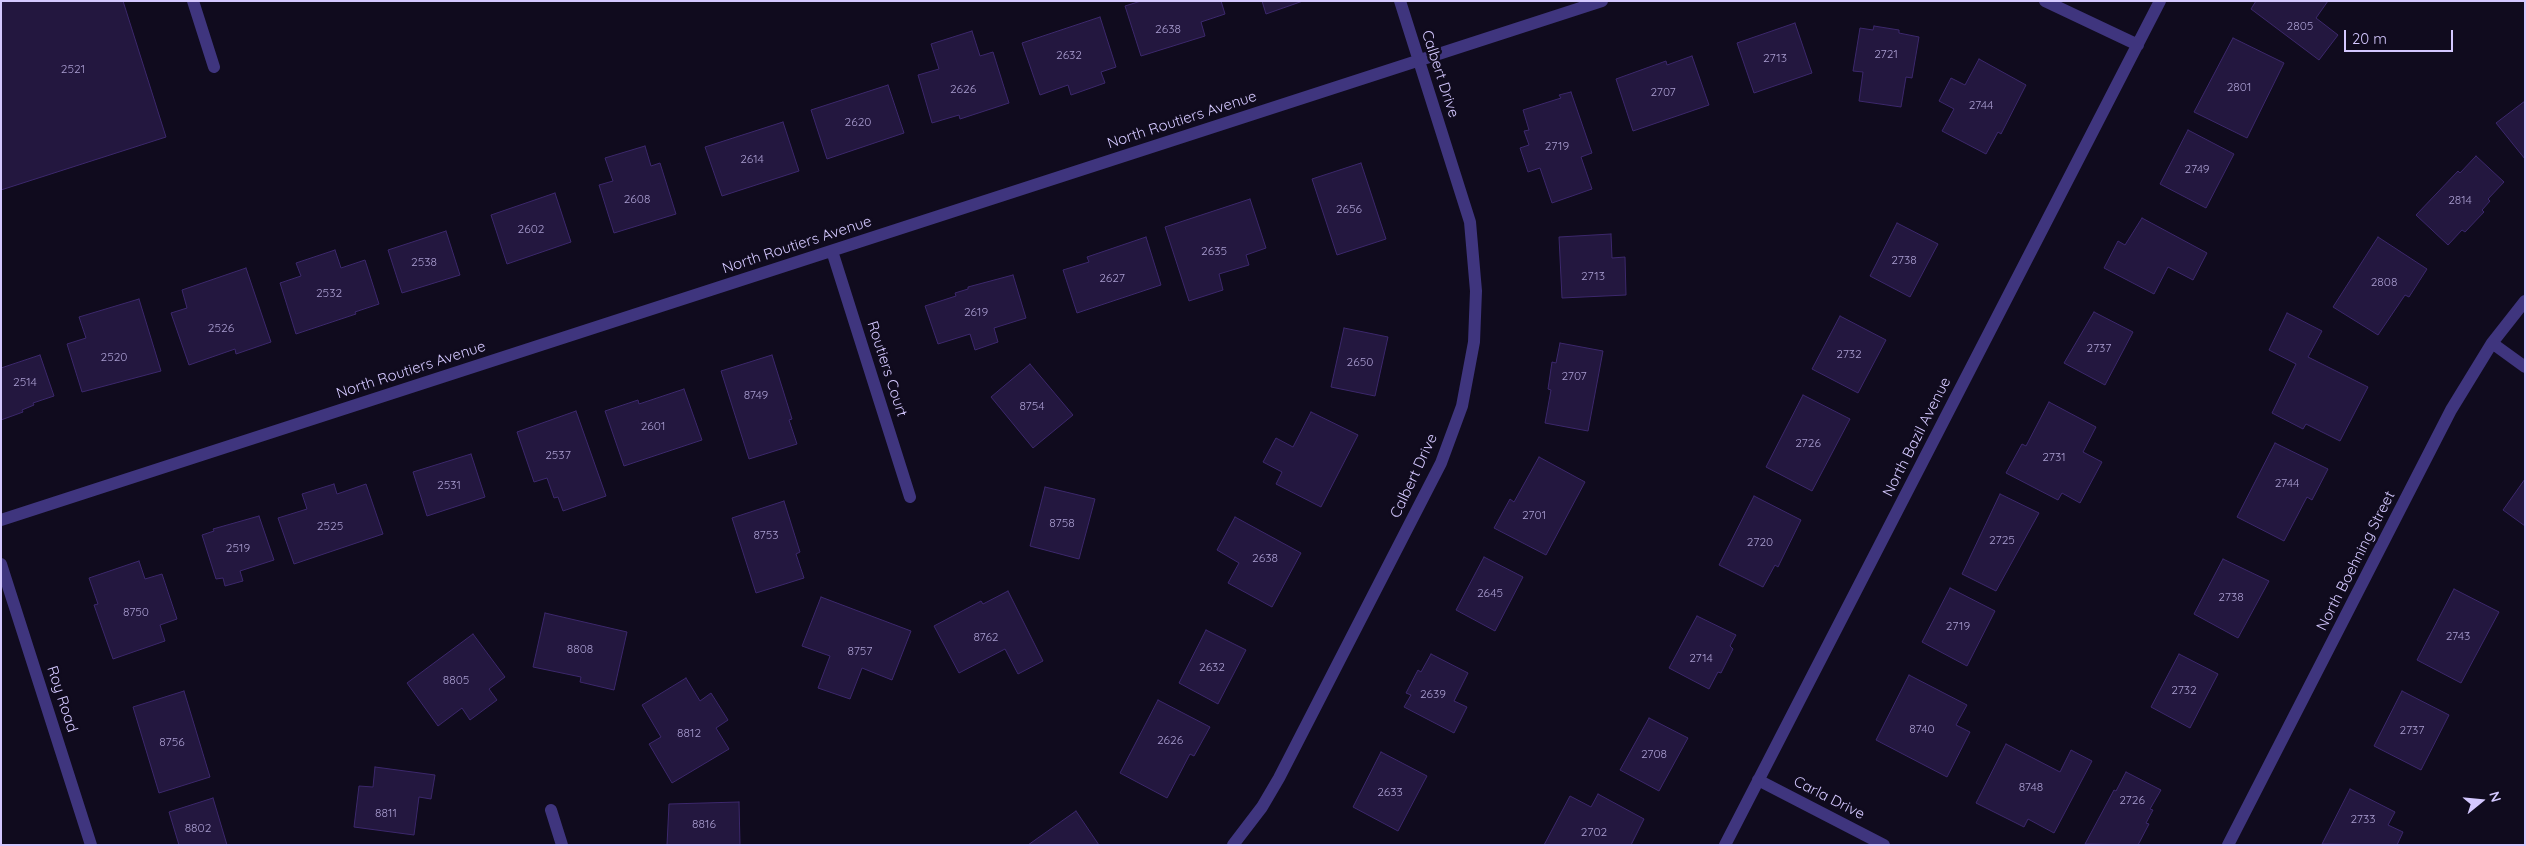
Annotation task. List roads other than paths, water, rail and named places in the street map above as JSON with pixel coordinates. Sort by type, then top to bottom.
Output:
[{"type":"street","points":[[193,1],[214,66]]},
{"type":"street","name":"Calbert Drive","points":[[1233,845],[1262,807],[1279,778],[1441,462],[1462,406],[1474,342],[1476,291],[1470,222],[1400,1]]},
{"type":"street","name":"North Routiers Avenue","points":[[1,520],[1602,1]]},
{"type":"street","points":[[2045,1],[2138,45],[2160,1]]},
{"type":"street","name":"North Bazil Avenue","points":[[1725,845],[2138,45]]},
{"type":"street","name":"Routiers Court","points":[[832,251],[910,497]]},
{"type":"street","name":"North Boehning Street","points":[[2228,845],[2452,410],[2492,343],[2525,301]]},
{"type":"street","points":[[2492,343],[2525,366]]},
{"type":"street","name":"Roy Road","points":[[1,564],[91,845]]},
{"type":"street","name":"Carla Drive","points":[[1758,780],[1884,845]]},
{"type":"street","points":[[551,810],[562,845]]}]
